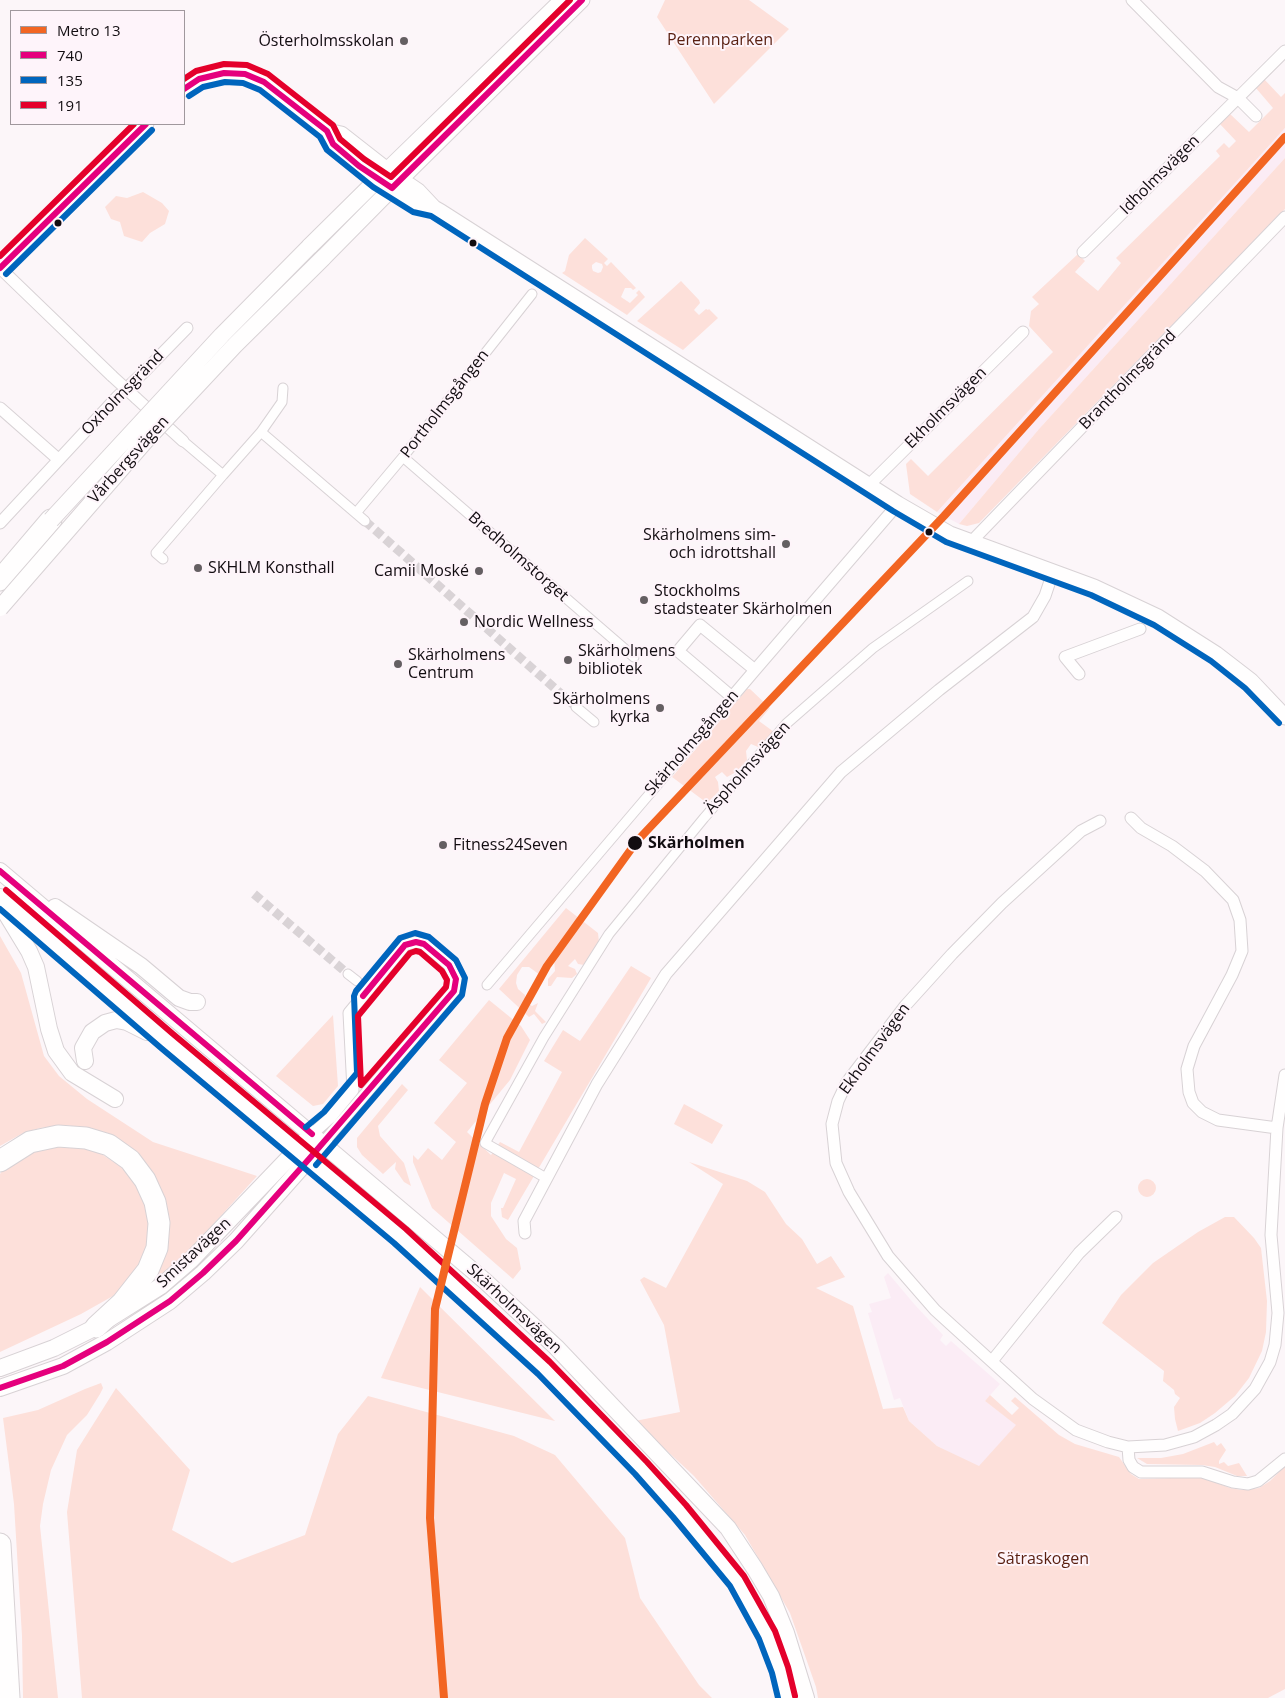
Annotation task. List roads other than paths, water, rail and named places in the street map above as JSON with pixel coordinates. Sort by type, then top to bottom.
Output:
[{"type":"highway","points":[[0,580],[51,520]]},
{"type":"highway","points":[[0,1160],[30,1142],[58,1136],[86,1138],[109,1145],[130,1160],[145,1180],[155,1202],[159,1223],[156,1248],[148,1270],[122,1303],[96,1327]]},
{"type":"highway","points":[[0,1544],[8,1698]]},
{"type":"main road","name":"Vårbergsvägen","points":[[51,520],[222,335],[382,175]]},
{"type":"main road","name":"Vårbergsvägen","points":[[0,608],[147,439],[235,345],[396,184]]},
{"type":"main road","name":"Skärholmsvägen","points":[[0,871],[485,1280],[556,1347],[728,1528],[771,1596],[786,1633],[806,1698]]},
{"type":"main road","points":[[20,888],[62,912],[141,966],[179,998],[190,1002],[197,1002]]},
{"type":"main road","name":"Skärholmsvägen","points":[[0,897],[167,1041],[400,1236],[544,1368],[680,1511],[737,1581],[767,1634],[780,1670],[787,1698]]},
{"type":"main road","points":[[0,904],[29,950],[36,967],[56,1051],[72,1073],[115,1099]]},
{"type":"main road","points":[[86,1060],[83,1048],[92,1032],[105,1023],[116,1020],[127,1022],[167,1041]]},
{"type":"main road","name":"Smistavägen","points":[[0,1368],[54,1348],[96,1327],[161,1286],[191,1260],[317,1139]]},
{"type":"main road","name":"Smistavägen","points":[[0,1388],[63,1366],[107,1342],[170,1301],[203,1273],[236,1240],[303,1154]]},
{"type":"street","name":"Vårbergsvägen","points":[[382,175],[562,0]]},
{"type":"street","name":"Vårbergsvägen","points":[[396,184],[582,0]]},
{"type":"street","points":[[1132,0],[1218,87],[1238,98],[1256,116]]},
{"type":"street","name":"Idholmsvägen","points":[[1083,252],[1285,51]]},
{"type":"street","points":[[185,88],[199,79],[224,73],[245,74],[272,88],[327,131],[341,134],[382,175],[396,184],[417,204],[434,208],[898,504],[950,534],[1094,587],[1158,617],[1186,634],[1251,681],[1285,717]]},
{"type":"street","points":[[145,125],[0,268],[112,376],[223,475]]},
{"type":"street","name":"Brantholmsgränd","points":[[971,542],[1285,217]]},
{"type":"street","name":"Portholmsgången","points":[[356,513],[403,457],[532,294]]},
{"type":"street","name":"Oxholmsgränd","points":[[0,523],[118,396],[187,328]]},
{"type":"street","name":"Ekholmsvägen","points":[[869,485],[1023,332]]},
{"type":"street","points":[[164,559],[156,552],[261,432],[282,402],[283,388]]},
{"type":"street","points":[[0,408],[58,459]]},
{"type":"street","points":[[261,432],[365,521]]},
{"type":"street","name":"Bredholmstorget","points":[[403,457],[634,657]]},
{"type":"street","name":"Skärholmsgången","points":[[487,985],[898,504]]},
{"type":"street","points":[[525,1233],[524,1221],[597,1084],[666,974],[841,772],[939,690],[1033,617],[1045,596],[1053,572]]},
{"type":"street","name":"Äspholmsvägen","points":[[546,1178],[485,1143],[544,1037],[609,934],[704,818],[786,724],[873,648],[968,581]]},
{"type":"street","points":[[732,697],[678,651],[700,625],[755,670]]},
{"type":"street","points":[[1079,674],[1065,657],[1140,629]]},
{"type":"street","points":[[576,707],[594,722]]},
{"type":"street","points":[[1131,818],[1141,828],[1172,846],[1204,871],[1233,900],[1240,920],[1242,951],[1232,976],[1194,1046],[1187,1069],[1188,1092],[1193,1103],[1202,1112],[1218,1120],[1277,1128]]},
{"type":"street","name":"Ekholmsvägen","points":[[1100,821],[1081,831],[1002,904],[904,1006],[847,1082],[838,1101],[832,1124],[836,1163],[849,1192],[888,1256],[935,1310],[1033,1399],[1063,1422],[1090,1436],[1128,1447],[1165,1446],[1194,1437],[1232,1414],[1256,1389],[1270,1362],[1276,1345],[1278,1313],[1271,1235],[1277,1128],[1285,1075]]},
{"type":"street","points":[[416,942],[424,944],[449,965],[456,979],[454,990],[317,1139],[330,1118],[353,1090],[349,1013],[405,946],[416,942]]},
{"type":"street","points":[[348,974],[356,981]]},
{"type":"street","points":[[992,1361],[1080,1253],[1116,1217]]},
{"type":"street","points":[[1128,1447],[1129,1460],[1133,1467],[1141,1472],[1202,1472],[1233,1482],[1248,1484],[1258,1481],[1285,1459]]},
{"type":"tunnel","points":[[365,521],[576,707]]},
{"type":"tunnel","points":[[254,894],[348,974]]},
{"type":"metro line","name":"13","points":[[444,1698],[430,1518],[435,1309],[485,1104],[507,1038],[547,966],[637,841],[944,516],[1285,137]]},
{"type":"place","name":"Österholmsskolan","points":[[404,41]]},
{"type":"place","name":"Skärholmens sim- och idrottshall","points":[[786,544]]},
{"type":"place","name":"SKHLM Konsthall","points":[[198,568]]},
{"type":"place","name":"Camii Moské","points":[[479,571]]},
{"type":"place","name":"Stockholms stadsteater Skärholmen","points":[[644,600]]},
{"type":"place","name":"Nordic Wellness","points":[[464,622]]},
{"type":"place","name":"Skärholmens bibliotek","points":[[568,660]]},
{"type":"place","name":"Skärholmens Centrum","points":[[398,664]]},
{"type":"place","name":"Skärholmens kyrka","points":[[660,708]]},
{"type":"place","name":"Skärholmen","points":[[635,843]]},
{"type":"place","name":"Fitness24Seven","points":[[443,845]]},
{"type":"park label","name":"Perennparken","points":[[720,40]]},
{"type":"park label","name":"Sätraskogen","points":[[1043,1559]]}]
